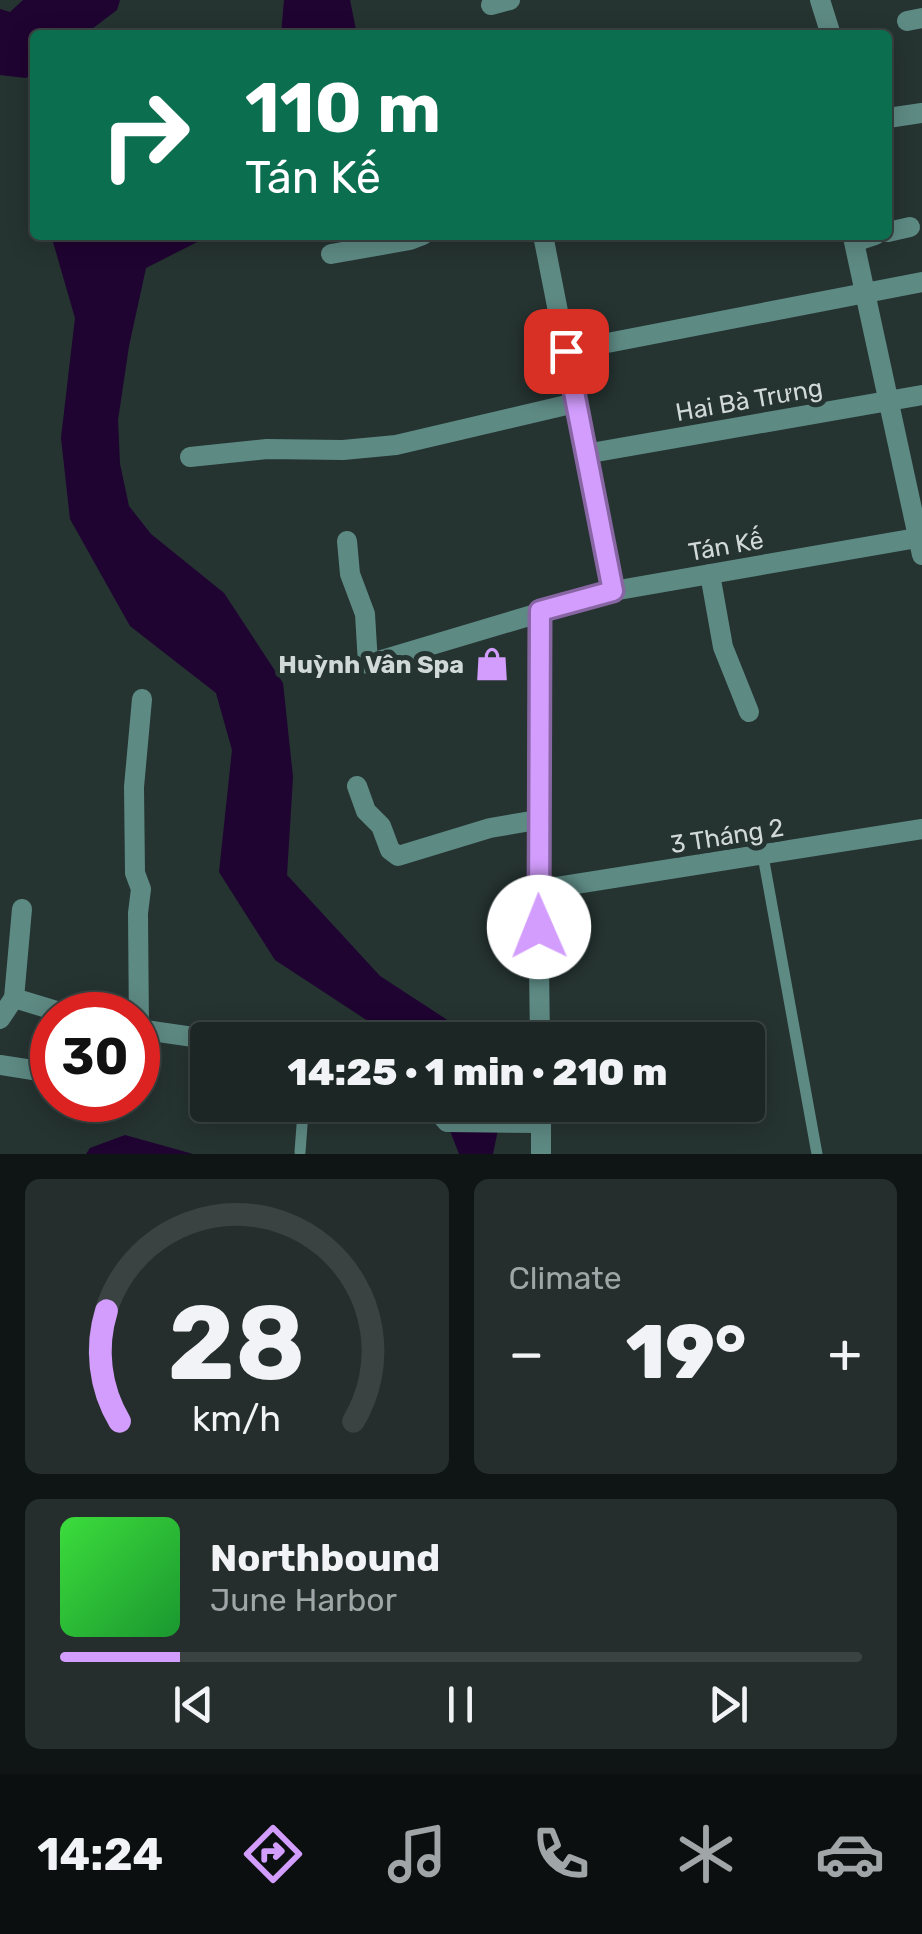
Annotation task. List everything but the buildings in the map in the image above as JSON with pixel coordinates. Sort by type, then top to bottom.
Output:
[{"type":"street","points":[[820,0],[829,30]]},
{"type":"street","points":[[892,117],[922,112]]},
{"type":"street","points":[[892,231],[910,227]]},
{"type":"street","points":[[331,254],[410,240]]},
{"type":"street","points":[[544,240],[613,591]]},
{"type":"street","points":[[860,240],[854,242],[921,544]]},
{"type":"street","points":[[566,351],[922,282]]},
{"type":"street","name":"Hai Bà Trưng","points":[[586,454],[922,395]]},
{"type":"street","points":[[190,457],[267,449],[343,450],[396,444],[575,403]]},
{"type":"street","name":"Tán Kế","points":[[347,540],[350,574],[364,614],[368,664],[613,591],[921,544]]},
{"type":"street","points":[[710,574],[722,647],[748,712]]},
{"type":"street","points":[[540,611],[540,1022]]},
{"type":"street","points":[[138,992],[138,913],[142,889],[135,864],[134,787],[142,698]]},
{"type":"street","points":[[357,786],[366,811],[381,826],[390,850],[398,856],[490,828],[537,820]]},
{"type":"street","name":"3 Tháng 2","points":[[538,890],[922,829]]},
{"type":"street","points":[[0,1020],[14,998],[8,974],[22,909]]},
{"type":"street","points":[[14,998],[30,1003]]},
{"type":"street","points":[[160,1032],[190,1037]]},
{"type":"street","points":[[0,1064],[30,1069]]},
{"type":"street","points":[[446,1122],[504,1122]]},
{"type":"street","points":[[541,1122],[541,1154]]},
{"type":"lane","points":[[762,856],[817,1154]]},
{"type":"lane","points":[[300,1152],[302,1122]]},
{"type":"shaded area","points":[[23,0],[120,0],[117,10],[91,30],[30,30],[30,75],[26,78],[0,75],[0,9],[10,12]]},
{"type":"shaded area","points":[[284,0],[350,0],[356,30],[281,30]]},
{"type":"shaded area","points":[[52,240],[201,240],[146,268],[118,420],[120,464],[129,506],[151,534],[224,593],[283,683],[293,777],[287,875],[380,976],[450,1022],[370,1022],[275,960],[219,872],[232,750],[216,693],[130,626],[70,519],[61,438],[75,318]]},
{"type":"shaded area","points":[[447,1122],[500,1122],[493,1154],[459,1154]]},
{"type":"shaded area","points":[[125,1135],[193,1154],[86,1154],[90,1148]]},
{"type":"place","name":"Huỳnh Vân Spa","points":[[492,664]]},
{"type":"route","points":[[539,927],[540,611],[613,591],[566,351]]}]
